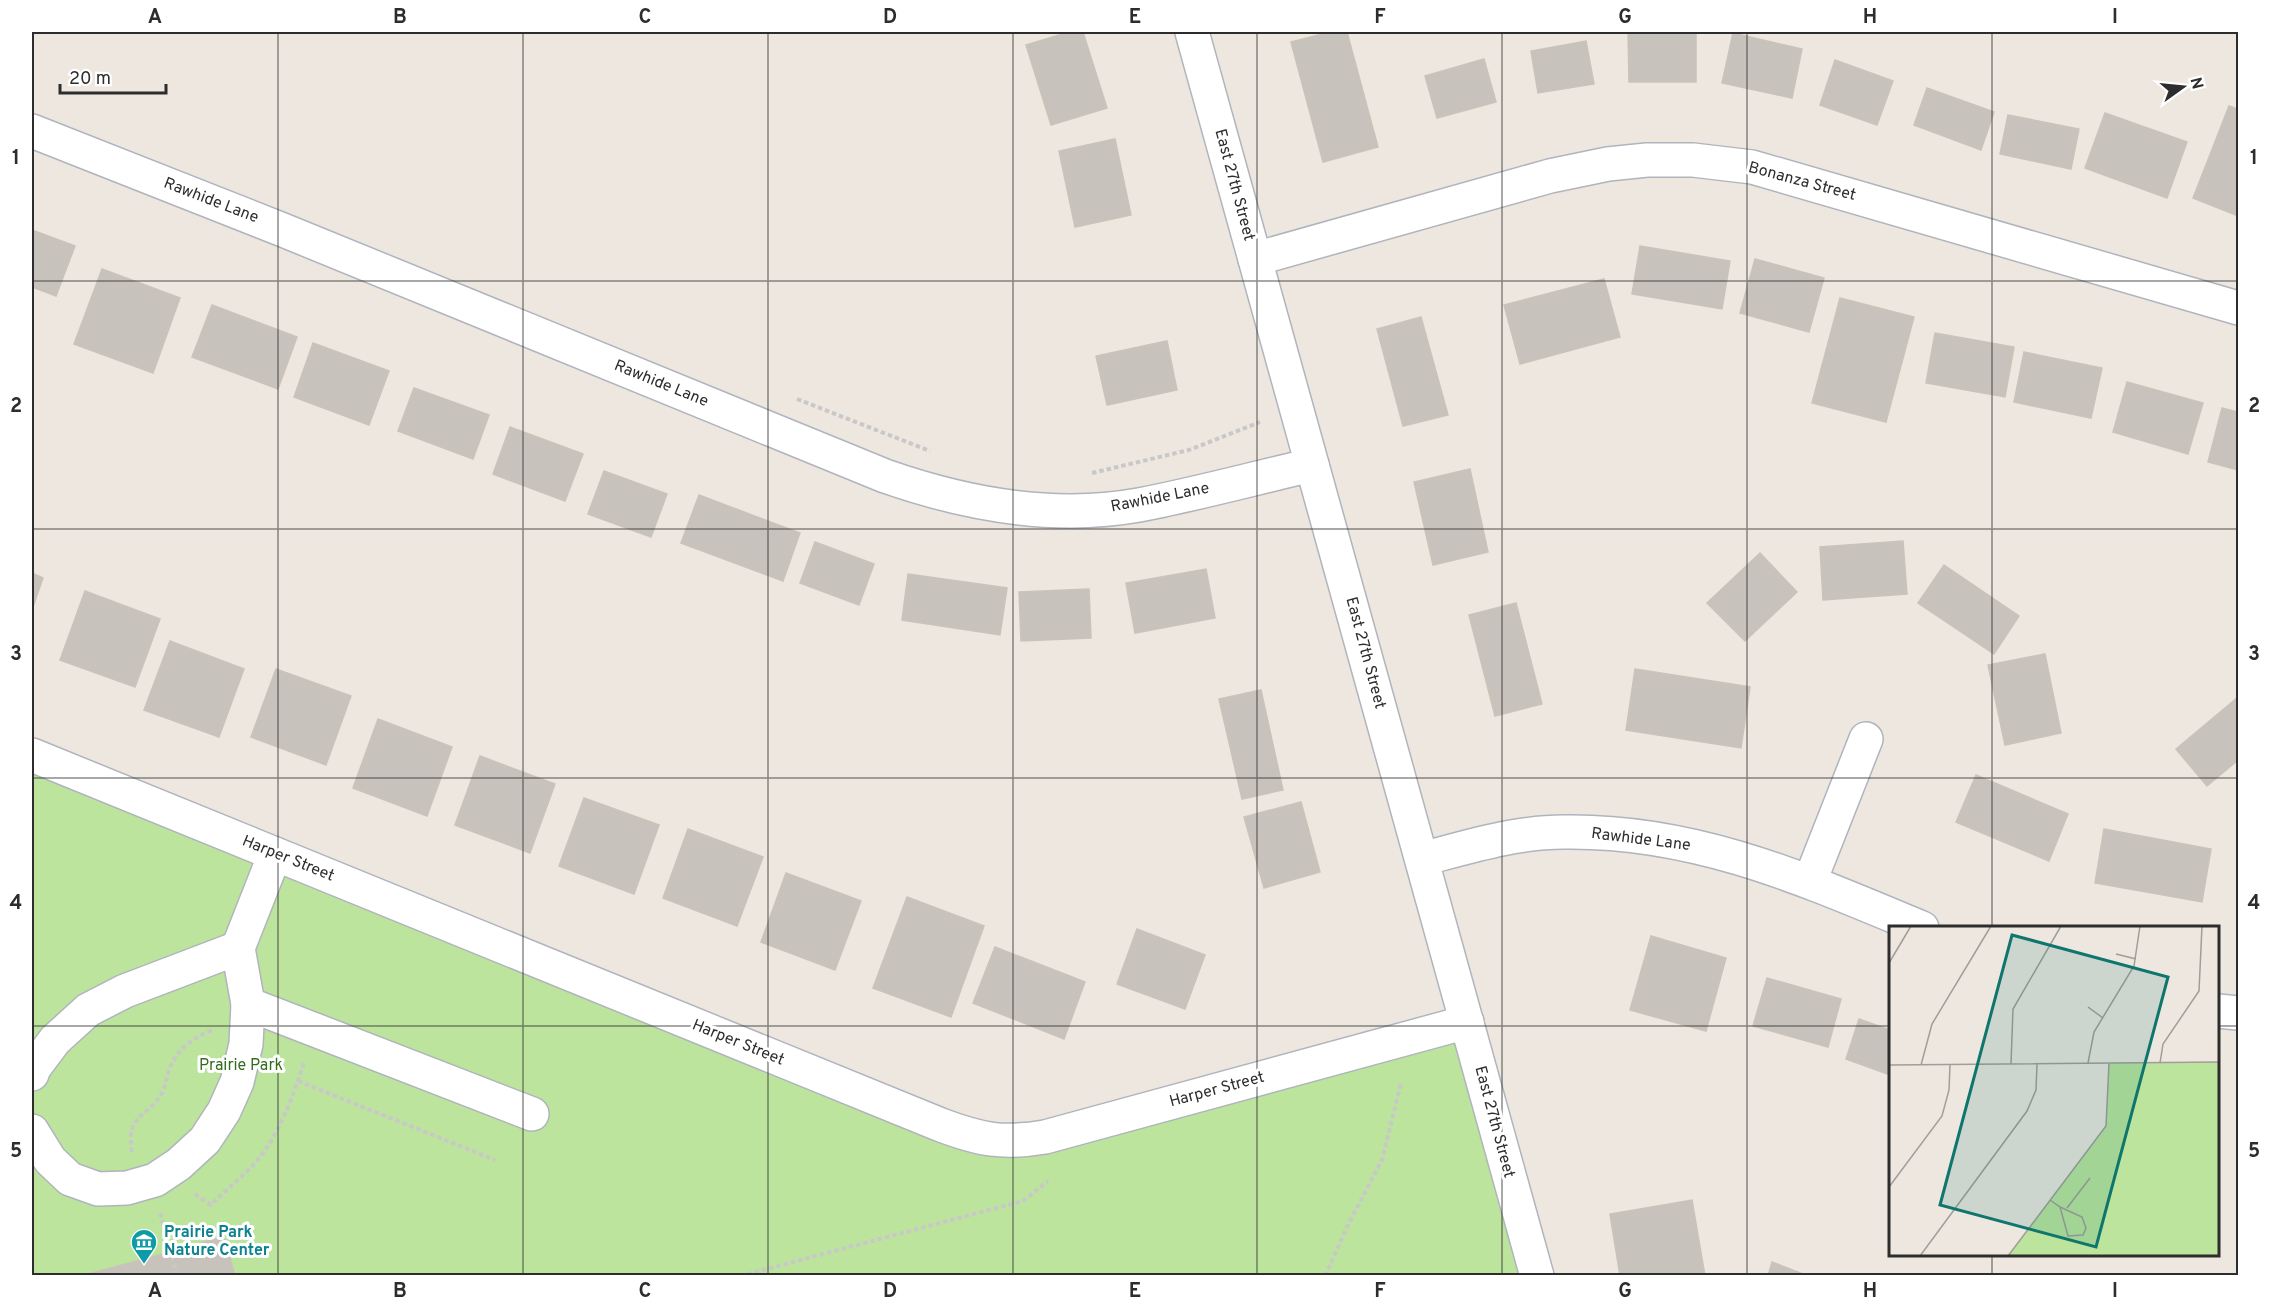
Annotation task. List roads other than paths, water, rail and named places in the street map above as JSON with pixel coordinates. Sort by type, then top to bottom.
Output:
[{"type":"street","name":"East 27th Street","points":[[1192,32],[1537,1275]]},
{"type":"street","name":"Rawhide Lane","points":[[32,131],[283,230],[919,488],[991,505],[1065,510],[1102,509],[1139,505],[1312,465]]},
{"type":"street","name":"Bonanza Street","points":[[1255,259],[1550,176],[1608,164],[1647,160],[1693,160],[1752,167],[2238,308]]},
{"type":"street","points":[[1810,881],[1866,739]]},
{"type":"street","name":"Harper Street","points":[[32,755],[941,1125],[967,1135],[999,1142],[1045,1137],[1467,1022]]},
{"type":"street","name":"Rawhide Lane","points":[[1422,859],[1498,838],[1563,832],[1626,835],[1684,843],[1750,861],[1810,881],[1920,926]]},
{"type":"street","points":[[32,1131],[50,1160],[70,1179],[98,1189],[128,1188],[151,1196],[155,1180],[179,1164],[205,1140],[224,1111],[237,1082],[246,1038],[248,1004],[238,948],[275,854]]},
{"type":"street","points":[[32,1074],[55,1040],[88,1010],[125,992],[238,948]]},
{"type":"street","points":[[248,1004],[532,1114]]},
{"type":"street","points":[[2219,1011],[2238,1013]]},
{"type":"place","name":"Prairie Park Nature Center","points":[[144,1265]]},
{"type":"park label","name":"Prairie Park","points":[[241,1066]]}]
